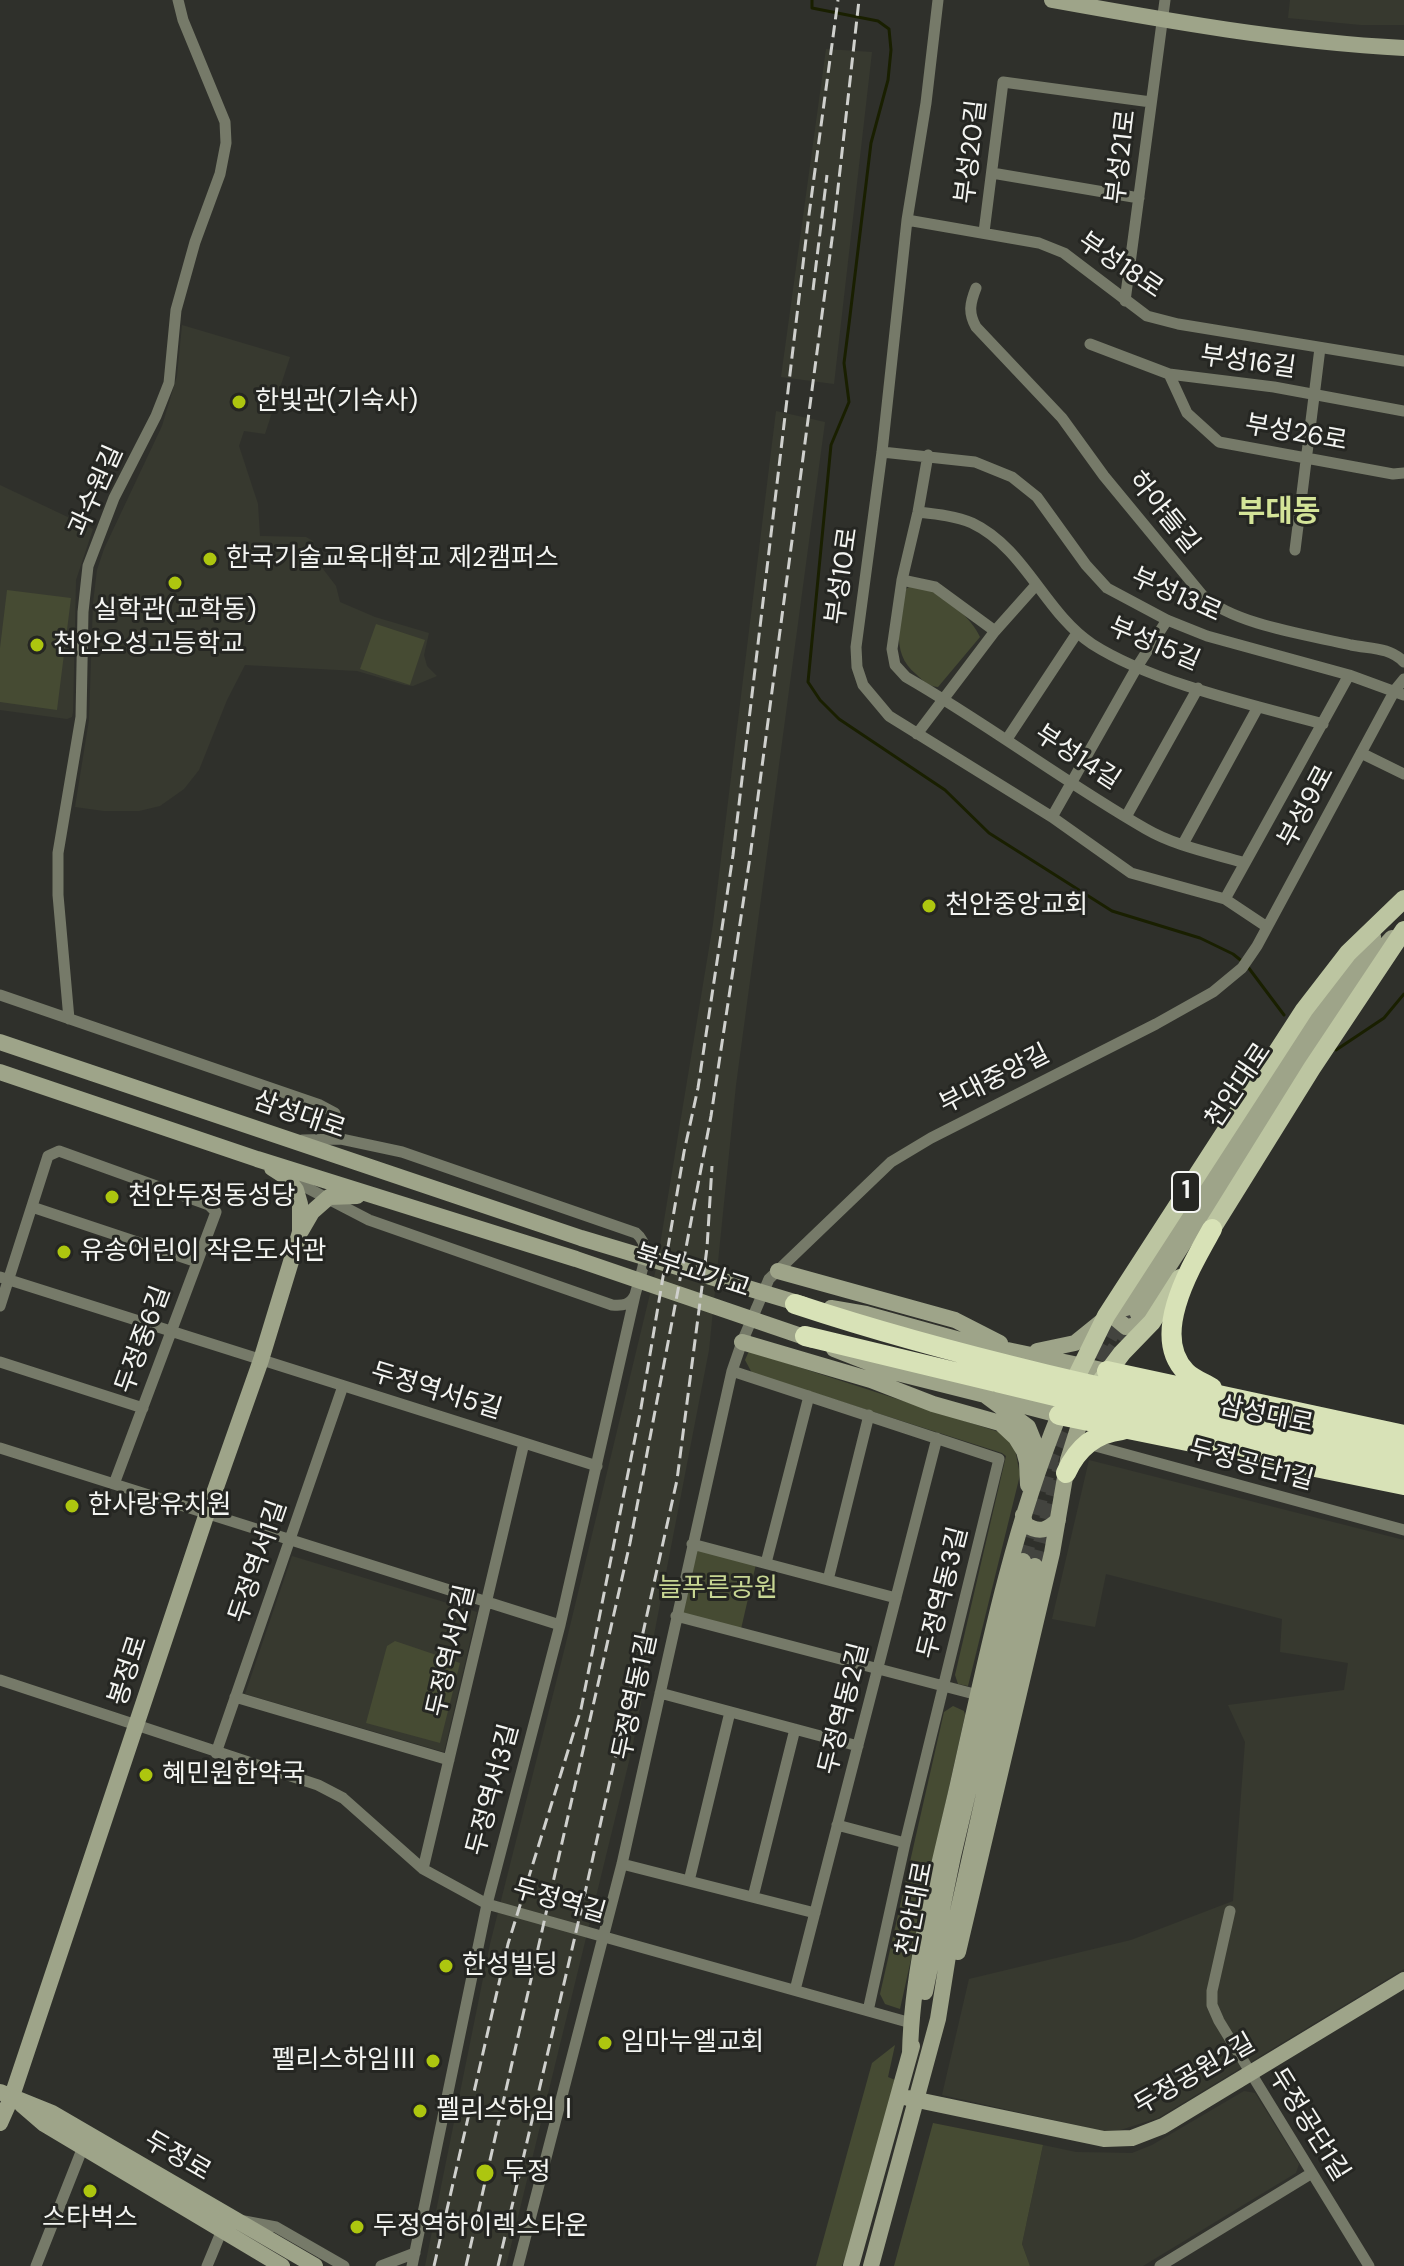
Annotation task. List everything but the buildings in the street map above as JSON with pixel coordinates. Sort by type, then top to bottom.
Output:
[{"type":"highway","name":"1","points":[[1212,1229],[1176,1303],[1170,1334],[1172,1349],[1186,1372],[1230,1397],[1404,1435]]},
{"type":"highway","points":[[795,1304],[1044,1384]]},
{"type":"highway","points":[[799,1334],[1120,1402]]},
{"type":"highway","points":[[1107,1371],[1230,1397]]},
{"type":"highway","name":"삼성대로","points":[[1120,1402],[1404,1452]]},
{"type":"highway","name":"삼성대로","points":[[1120,1402],[1404,1471]]},
{"type":"highway","points":[[1059,1415],[1404,1485]]},
{"type":"highway","points":[[1066,1473],[1072,1459],[1088,1444],[1109,1431],[1130,1429]]},
{"type":"main road","points":[[1052,0],[1162,20],[1334,43],[1404,48]]},
{"type":"main road","name":"1","points":[[1081,1366],[1128,1313],[1304,1010],[1348,953],[1401,902]]},
{"type":"main road","name":"1","points":[[1212,1229],[1404,927]]},
{"type":"main road","name":"천안대로","points":[[1017,1352],[1047,1351],[1075,1343],[1128,1313],[1360,975],[1404,927]]},
{"type":"main road","name":"삼성대로","points":[[0,1042],[581,1238]]},
{"type":"main road","name":"삼성대로","points":[[0,1072],[257,1159],[576,1259]]},
{"type":"main road","points":[[257,1159],[286,1177],[296,1190],[300,1204],[300,1232]]},
{"type":"main road","points":[[300,1232],[312,1212],[329,1197],[376,1196]]},
{"type":"main road","points":[[938,2019],[965,1930],[1052,1553],[1066,1473],[1081,1419],[1107,1371],[1128,1313],[1212,1229]]},
{"type":"main road","name":"봉정로","points":[[0,2123],[6,2094],[137,1725],[261,1360],[300,1232]]},
{"type":"main road","name":"북부고가교","points":[[581,1238],[795,1304],[866,1314],[1017,1352]]},
{"type":"main road","name":"북부고가교","points":[[576,1259],[799,1334],[893,1372],[1059,1415]]},
{"type":"main road","points":[[773,1275],[955,1320],[1017,1352],[1107,1371]]},
{"type":"main road","points":[[742,1342],[1000,1423],[1024,1451],[1029,1478],[1025,1524],[1038,1530],[1051,1528],[1058,1520]]},
{"type":"main road","points":[[910,2053],[911,2023],[933,1895],[1014,1545],[1041,1459],[1081,1366]]},
{"type":"main road","points":[[985,1395],[1028,1427],[1041,1459]]},
{"type":"main road","points":[[1014,1545],[1020,1539],[1033,1539],[1047,1545],[1052,1553]]},
{"type":"main road","name":"천안대로","points":[[851,2266],[910,2053],[936,1945],[956,1841],[1029,1563],[951,1941],[938,2019],[871,2266]]},
{"type":"main road","name":"두정공원2길","points":[[898,2096],[1104,2139],[1132,2138],[1163,2126],[1404,1980]]},
{"type":"main road","name":"두정로","points":[[6,2094],[44,2124],[282,2266]]},
{"type":"main road","name":"두정로","points":[[6,2094],[52,2113],[315,2266]]},
{"type":"street","name":"과수원길","points":[[69,1019],[58,895],[58,853],[81,717],[83,612],[88,566],[114,498],[156,416],[169,383],[176,310],[195,242],[220,174],[226,143],[225,122],[183,20],[178,0]]},
{"type":"street","name":"부성10로","points":[[938,0],[926,103],[907,220],[882,452],[856,647],[857,667],[863,685],[889,716],[1052,817],[1131,873],[1225,899],[1267,927]]},
{"type":"street","name":"부성21로","points":[[1125,301],[1165,0]]},
{"type":"street","name":"부성20길","points":[[984,232],[1003,82],[1151,102]]},
{"type":"street","points":[[992,173],[1139,198]]},
{"type":"street","name":"부성18로","points":[[907,220],[1039,243],[1064,253],[1147,316],[1178,324],[1404,361]]},
{"type":"street","name":"하야들길","points":[[976,288],[970,316],[976,327],[1062,418],[1113,487],[1214,606],[1246,619],[1354,646],[1387,650],[1404,662]]},
{"type":"street","name":"부성16길","points":[[1090,344],[1169,374],[1313,394],[1404,411]]},
{"type":"street","points":[[1295,550],[1320,348]]},
{"type":"street","name":"부성26로","points":[[1169,374],[1187,413],[1219,442],[1393,474],[1404,473]]},
{"type":"street","name":"부성13로","points":[[882,452],[975,462],[1012,477],[1037,497],[1086,565],[1107,588],[1167,620],[1207,636],[1400,692]]},
{"type":"street","name":"부성14길","points":[[928,455],[902,580],[892,649],[895,665],[906,677],[1147,830],[1245,863]]},
{"type":"street","name":"부성15길","points":[[918,512],[972,523],[1010,553],[1077,633],[1095,646],[1137,667],[1198,688],[1323,724]]},
{"type":"street","points":[[902,580],[935,587],[995,631]]},
{"type":"street","points":[[917,734],[995,631],[1036,585]]},
{"type":"street","points":[[1052,817],[1167,620]]},
{"type":"street","points":[[1007,739],[1077,633]]},
{"type":"street","points":[[1225,899],[1349,675]]},
{"type":"street","name":"부성9로","points":[[1257,946],[1361,753],[1400,692],[1404,679]]},
{"type":"street","points":[[1127,815],[1198,688]]},
{"type":"street","points":[[1183,844],[1258,707]]},
{"type":"street","points":[[1361,753],[1404,774]]},
{"type":"street","name":"부대중앙길","points":[[773,1275],[891,1162],[931,1138],[1213,992],[1242,968],[1257,946]]},
{"type":"street","points":[[0,995],[320,1105],[335,1113],[337,1120]]},
{"type":"street","name":"두정역서3길","points":[[288,1140],[341,1139],[402,1152],[636,1233],[644,1239],[646,1248],[560,1625],[487,1904],[412,2266]]},
{"type":"street","name":"두정중6길","points":[[32,1207],[48,1156],[59,1151],[209,1205],[216,1212],[114,1484]]},
{"type":"street","points":[[286,1177],[369,1220],[612,1305],[624,1311],[629,1326]]},
{"type":"street","points":[[0,1306],[4,1279],[32,1207],[197,1262]]},
{"type":"street","name":"두정역동1길","points":[[518,2266],[599,1935],[622,1864],[732,1371],[773,1275]]},
{"type":"street","name":"두정역서5길","points":[[4,1279],[597,1466]]},
{"type":"street","points":[[612,1305],[623,1306],[635,1295]]},
{"type":"street","points":[[0,1362],[143,1408]]},
{"type":"street","name":"두정역동3길","points":[[732,1371],[999,1459],[905,1843],[868,2011]]},
{"type":"street","name":"두정역서1길","points":[[216,1753],[343,1386]]},
{"type":"street","points":[[766,1563],[809,1396]]},
{"type":"street","points":[[828,1580],[869,1415]]},
{"type":"street","name":"두정역동2길","points":[[795,1990],[937,1438]]},
{"type":"street","name":"두정역서2길","points":[[423,1869],[524,1443]]},
{"type":"street","name":"두정공단1길","points":[[1088,1444],[1404,1530]]},
{"type":"street","points":[[0,1448],[560,1625]]},
{"type":"street","points":[[692,1544],[896,1598]]},
{"type":"street","points":[[676,1616],[978,1695]]},
{"type":"street","name":"두정역길","points":[[0,1680],[318,1785],[343,1798],[423,1869],[487,1904],[911,2023]]},
{"type":"street","points":[[660,1693],[858,1746]]},
{"type":"street","points":[[235,1697],[449,1760]]},
{"type":"street","points":[[689,1881],[730,1712]]},
{"type":"street","points":[[753,1897],[795,1729]]},
{"type":"street","points":[[837,1825],[905,1843]]},
{"type":"street","points":[[622,1864],[815,1913]]},
{"type":"street","name":"두정공단1길","points":[[1230,1911],[1212,1991],[1212,2005],[1369,2266]]},
{"type":"street","points":[[36,2266],[83,2147]]},
{"type":"street","points":[[1160,2266],[1312,2173]]},
{"type":"street","points":[[236,2220],[276,2227],[344,2266]]},
{"type":"street","points":[[207,2266],[222,2230]]},
{"type":"street","points":[[381,2266],[415,2253]]},
{"type":"shaded area","points":[[1290,0],[1404,0],[1404,25],[1361,25],[1288,18]]},
{"type":"shaded area","points":[[826,49],[872,52],[834,384],[781,377]]},
{"type":"shaded area","name":"한국기술교육대학교 제2캠퍼스","points":[[182,325],[290,357],[265,434],[244,431],[239,446],[258,504],[260,536],[306,537],[313,541],[323,569],[336,586],[340,602],[375,617],[429,633],[424,655],[427,666],[437,676],[413,686],[357,671],[245,665],[227,700],[199,770],[184,789],[160,806],[139,811],[75,807],[89,720],[97,570],[162,426],[177,376]]},
{"type":"shaded area","points":[[776,411],[825,422],[736,1085],[709,1350],[632,1749],[506,2266],[425,2266],[490,1944],[656,1269],[713,924]]},
{"type":"shaded area","name":"천안오성고등학교","points":[[0,485],[93,529],[76,580],[73,712],[72,717],[67,719],[0,710]]},
{"type":"shaded area","points":[[1089,1460],[1404,1540],[1404,1969],[1158,2118],[1111,2133],[942,2095],[969,1979],[1131,1940],[1233,1901],[1245,1742],[1228,1705],[1344,1690],[1348,1663],[1280,1652],[1282,1619],[1106,1574],[1095,1627],[1052,1619]]},
{"type":"shaded area","points":[[292,1556],[477,1612],[444,1752],[245,1694]]},
{"type":"shaded area","points":[[1244,2091],[1255,2093],[1299,2164],[1296,2173],[1143,2266],[1030,2266],[1022,2244],[1043,2145],[1076,2152],[1132,2153],[1152,2145]]},
{"type":"green space","points":[[926,588],[943,597],[965,616],[980,637],[938,687],[921,679],[902,656],[900,624],[906,589]]},
{"type":"green space","points":[[7,590],[71,598],[57,710],[0,702],[0,648]]},
{"type":"green space","points":[[376,624],[425,640],[410,685],[360,669]]},
{"type":"green space","points":[[749,1351],[1005,1434],[1015,1449],[1020,1475],[968,1686],[958,1684],[955,1675],[1006,1456],[752,1373],[745,1360]]},
{"type":"green space","name":"늘푸른공원","points":[[695,1548],[756,1564],[741,1629],[680,1614]]},
{"type":"green space","points":[[395,1641],[460,1663],[440,1743],[366,1723],[387,1646]]},
{"type":"green space","points":[[953,1706],[964,1711],[965,1715],[900,2009],[885,2004],[880,1994],[944,1712]]},
{"type":"green space","points":[[895,2045],[888,2077],[895,2080],[851,2242],[842,2266],[816,2266],[872,2063]]},
{"type":"green space","points":[[933,2123],[1043,2145],[1022,2244],[1030,2266],[894,2266]]},
{"type":"waterway","points":[[812,0],[812,8],[878,21],[889,29],[891,50],[888,80],[871,143],[844,363],[849,402],[831,445],[808,682],[839,719],[945,790],[989,833],[1112,911],[1200,938],[1243,962]]},
{"type":"waterway","points":[[1248,967],[1284,1015]]},
{"type":"waterway","points":[[1336,1050],[1384,1018],[1404,994]]},
{"type":"tunnel","points":[[1086,1380],[1125,1309]]},
{"type":"tunnel","points":[[1107,1361],[1136,1317]]},
{"type":"tunnel","points":[[1023,1561],[1052,1454],[1072,1408]]},
{"type":"tunnel","points":[[1035,1566],[1062,1463]]},
{"type":"railway","points":[[434,2266],[508,1944],[581,1709],[641,1408],[684,1152],[698,1088],[733,855],[808,222],[838,0]]},
{"type":"railway","points":[[466,2266],[630,1543],[711,1116],[750,857],[834,224],[859,0]]},
{"type":"railway","points":[[813,290],[827,175]]},
{"type":"railway","points":[[498,2266],[677,1480],[707,1248],[712,1166]]},
{"type":"place","name":"한빛관(기숙사)","points":[[239,402]]},
{"type":"place","name":"한국기술교육대학교 제2캠퍼스","points":[[210,559]]},
{"type":"place","name":"실학관(교학동)","points":[[175,583]]},
{"type":"place","name":"천안오성고등학교","points":[[37,645]]},
{"type":"place","name":"천안중앙교회","points":[[929,906]]},
{"type":"place","name":"천안두정동성당","points":[[112,1197]]},
{"type":"place","name":"유송어린이 작은도서관","points":[[64,1252]]},
{"type":"place","name":"한사랑유치원","points":[[72,1506]]},
{"type":"place","name":"혜민원한약국","points":[[146,1775]]},
{"type":"place","name":"한성빌딩","points":[[446,1966]]},
{"type":"place","name":"임마누엘교회","points":[[605,2043]]},
{"type":"place","name":"펠리스하임Ⅲ","points":[[433,2061]]},
{"type":"place","name":"펠리스하임Ⅰ","points":[[420,2111]]},
{"type":"place","name":"두정","points":[[485,2173]]},
{"type":"place","name":"스타벅스","points":[[90,2191]]},
{"type":"place","name":"두정역하이렉스타운","points":[[357,2227]]},
{"type":"district","name":"부대동","points":[[1279,513]]}]
